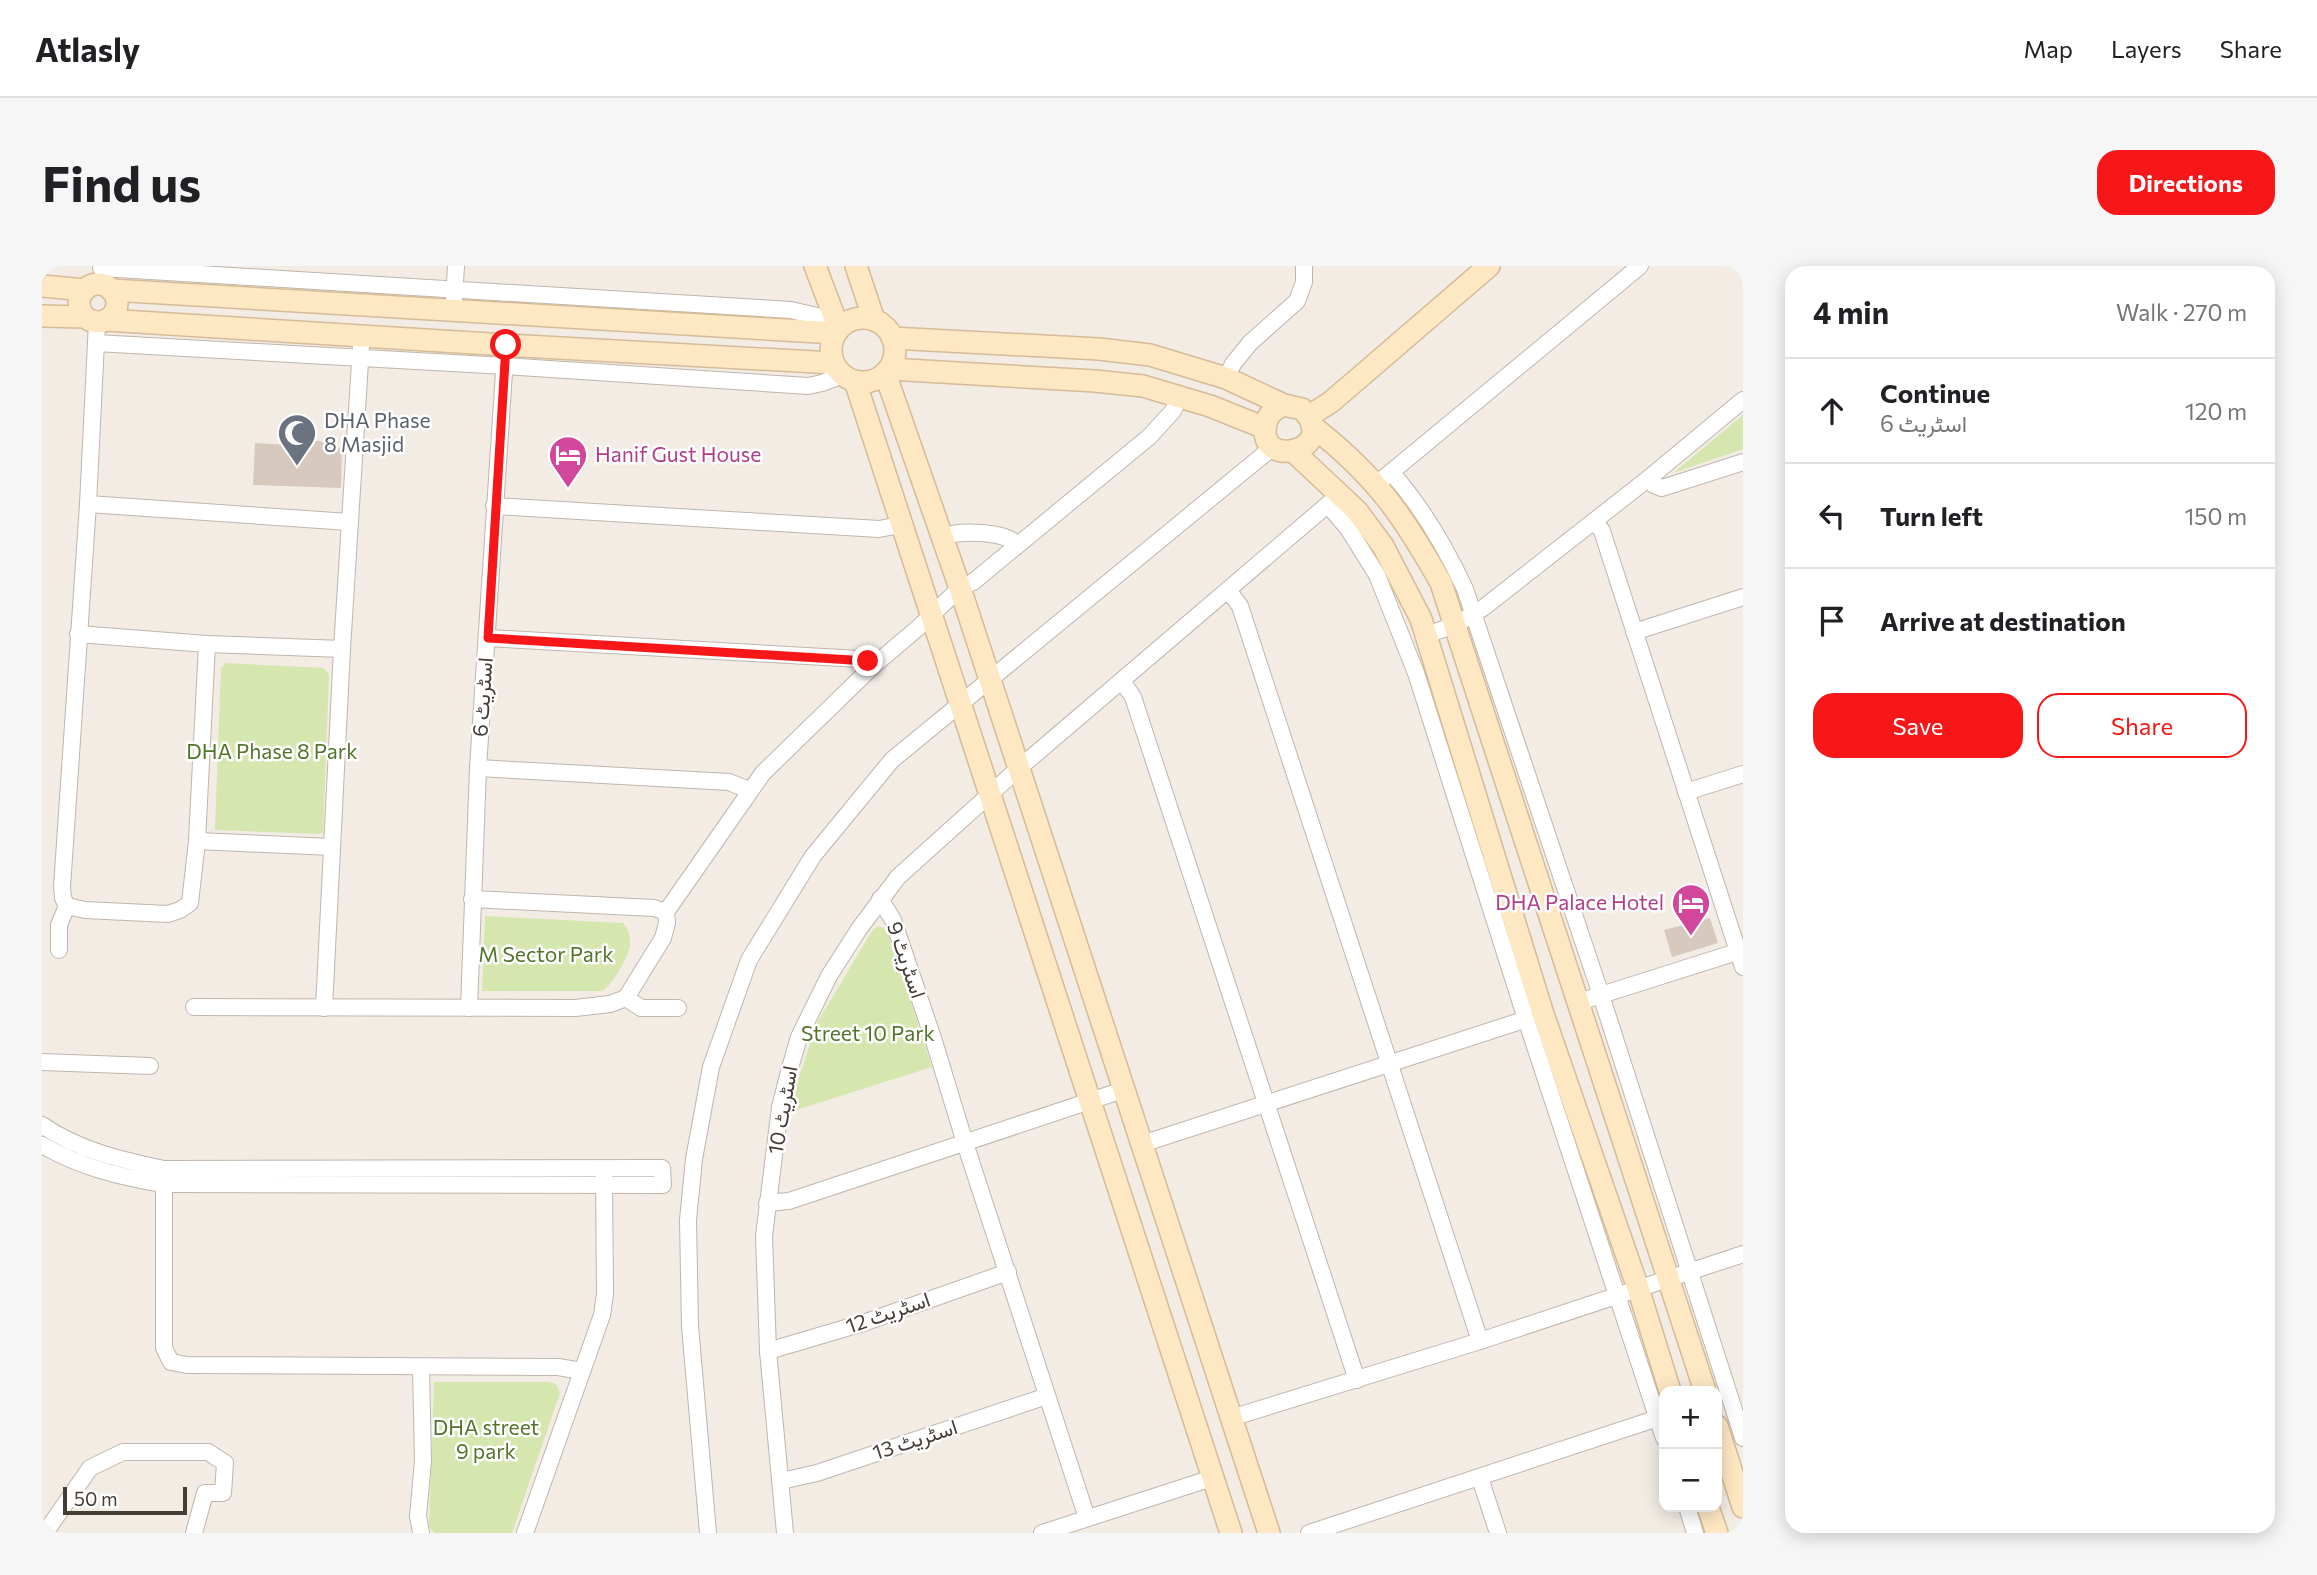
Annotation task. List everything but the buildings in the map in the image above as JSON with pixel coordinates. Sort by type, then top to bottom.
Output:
[{"type":"street","points":[[452,341],[456,266]]},
{"type":"street","points":[[816,266],[837,331]]},
{"type":"street","points":[[856,266],[874,320]]},
{"type":"street","points":[[1226,378],[1233,364],[1250,344],[1297,300],[1304,282],[1304,266]]},
{"type":"street","points":[[708,1533],[690,1326],[688,1220],[694,1159],[711,1068],[749,960],[813,856],[892,761],[1277,442],[1308,443],[1311,421],[1489,266]]},
{"type":"street","points":[[1384,478],[1640,266]]},
{"type":"street","points":[[42,286],[100,280],[290,273],[454,299]]},
{"type":"street","points":[[100,280],[454,299],[837,331]]},
{"type":"street","points":[[96,326],[112,316],[117,303],[100,280]]},
{"type":"street","points":[[59,950],[59,925],[67,906],[62,887],[88,504],[96,326],[79,303],[100,280]]},
{"type":"street","points":[[42,316],[96,326],[361,347],[844,373],[871,381],[887,371],[895,354],[892,338],[885,327],[874,320],[851,320],[837,331],[831,345],[844,373],[931,614],[1231,1533]]},
{"type":"street","points":[[892,338],[1129,352],[1168,359],[1226,378],[1284,405],[1303,409],[1311,421],[1333,442],[1420,506],[1465,589],[1474,614],[1601,995],[1743,1438]]},
{"type":"street","points":[[361,347],[452,341],[506,356]]},
{"type":"street","points":[[324,1008],[349,522],[361,347]]},
{"type":"street","name":"اسٹریٹ 6","points":[[468,1008],[478,768],[506,356]]},
{"type":"street","points":[[887,371],[1124,383],[1180,396],[1277,442],[1335,500],[1357,511],[1383,546],[1413,602],[1426,635],[1534,1016]]},
{"type":"street","points":[[887,371],[1269,1533]]},
{"type":"street","points":[[194,1007],[575,1009],[610,1004],[626,998],[663,937],[667,923],[666,912],[749,790],[794,741],[960,588],[973,582],[1149,437],[1173,411],[1180,396]]},
{"type":"street","points":[[1426,635],[1455,625],[1474,614],[1595,521],[1743,400]]},
{"type":"street","points":[[1277,442],[1270,413],[1284,405]]},
{"type":"street","points":[[1649,478],[1654,485],[1662,488],[1743,462]]},
{"type":"street","points":[[1384,478],[1435,572],[1455,625],[1703,1386]]},
{"type":"street","points":[[1335,500],[1349,530],[1377,575],[1416,673],[1628,1292],[1659,1409]]},
{"type":"street","name":"اسٹریٹ 10","points":[[785,1533],[768,1352],[764,1236],[780,1107],[799,1037],[829,976],[880,899],[898,877],[1018,769],[1335,500]]},
{"type":"street","points":[[88,504],[349,522]]},
{"type":"street","points":[[494,506],[879,529],[900,525]]},
{"type":"street","points":[[1579,1002],[1741,956],[1602,531],[1595,521]]},
{"type":"street","points":[[943,537],[952,532],[962,532],[1007,537],[1016,544]]},
{"type":"street","points":[[1228,590],[1241,606],[1480,1341]]},
{"type":"street","points":[[1634,632],[1743,597]]},
{"type":"street","points":[[78,634],[342,649]]},
{"type":"street","points":[[488,638],[859,659],[868,661],[873,666]]},
{"type":"street","points":[[67,906],[85,910],[168,914],[190,903],[197,841],[207,643]]},
{"type":"street","points":[[1122,681],[1133,697],[1357,1380]]},
{"type":"street","points":[[478,768],[729,782],[749,790]]},
{"type":"street","points":[[1686,792],[1743,774]]},
{"type":"street","points":[[197,841],[332,847]]},
{"type":"street","points":[[472,899],[654,908],[666,912]]},
{"type":"street","name":"اسٹریٹ 9","points":[[880,899],[893,920],[933,1038],[1087,1518]]},
{"type":"street","points":[[626,998],[641,1008],[678,1008]]},
{"type":"street","points":[[1142,1144],[1534,1016]]},
{"type":"street","points":[[42,1062],[150,1066]]},
{"type":"street","points":[[767,1203],[789,1201],[1123,1090]]},
{"type":"street","points":[[42,1125],[56,1135],[100,1154],[164,1176],[662,1168],[663,1185],[164,1176],[105,1172],[61,1156],[42,1144]]},
{"type":"street","points":[[525,1533],[602,1315],[605,1294],[604,1169]]},
{"type":"street","points":[[164,1176],[164,1348],[171,1362],[187,1365],[558,1367],[582,1371]]},
{"type":"street","points":[[1231,1418],[1480,1341],[1743,1254]]},
{"type":"street","name":"اسٹریٹ 12","points":[[768,1352],[863,1323],[1008,1272]]},
{"type":"street","points":[[1628,1292],[1668,1386]]},
{"type":"street","points":[[421,1367],[423,1461],[418,1516],[421,1533]]},
{"type":"street","name":"اسٹریٹ 13","points":[[781,1481],[817,1473],[1048,1396]]},
{"type":"street","points":[[1309,1533],[1659,1418]]},
{"type":"street","points":[[1722,1442],[1743,1507]]},
{"type":"street","points":[[45,1533],[90,1468],[123,1452],[208,1452],[225,1463],[223,1493],[205,1493],[194,1533]]},
{"type":"street","points":[[1042,1533],[1212,1478]]},
{"type":"street","points":[[1480,1478],[1498,1533]]},
{"type":"street","points":[[1689,1512],[1695,1533]]},
{"type":"street","points":[[1710,1512],[1717,1533]]},
{"type":"green space","points":[[1743,415],[1743,449],[1673,473]]},
{"type":"green space","name":"DHA Phase 8 Park","points":[[226,663],[323,668],[329,674],[323,833],[215,830],[221,668]]},
{"type":"green space","name":"M Sector Park","points":[[485,916],[623,923],[630,935],[629,949],[615,977],[602,991],[482,991]]},
{"type":"green space","name":"Street 10 Park","points":[[878,926],[885,929],[891,941],[932,1067],[796,1110],[791,1102],[817,1023],[872,931]]},
{"type":"green space","name":"DHA street 9 park","points":[[434,1382],[556,1384],[560,1393],[512,1533],[434,1533],[429,1527]]},
{"type":"place","name":"DHA Phase 8 Masjid","points":[[297,467]]},
{"type":"place","name":"Hanif Gust House","points":[[568,489]]},
{"type":"place","name":"DHA Palace Hotel","points":[[1691,937]]},
{"type":"route","points":[[506,345],[494,506],[488,638],[868,661]]}]
